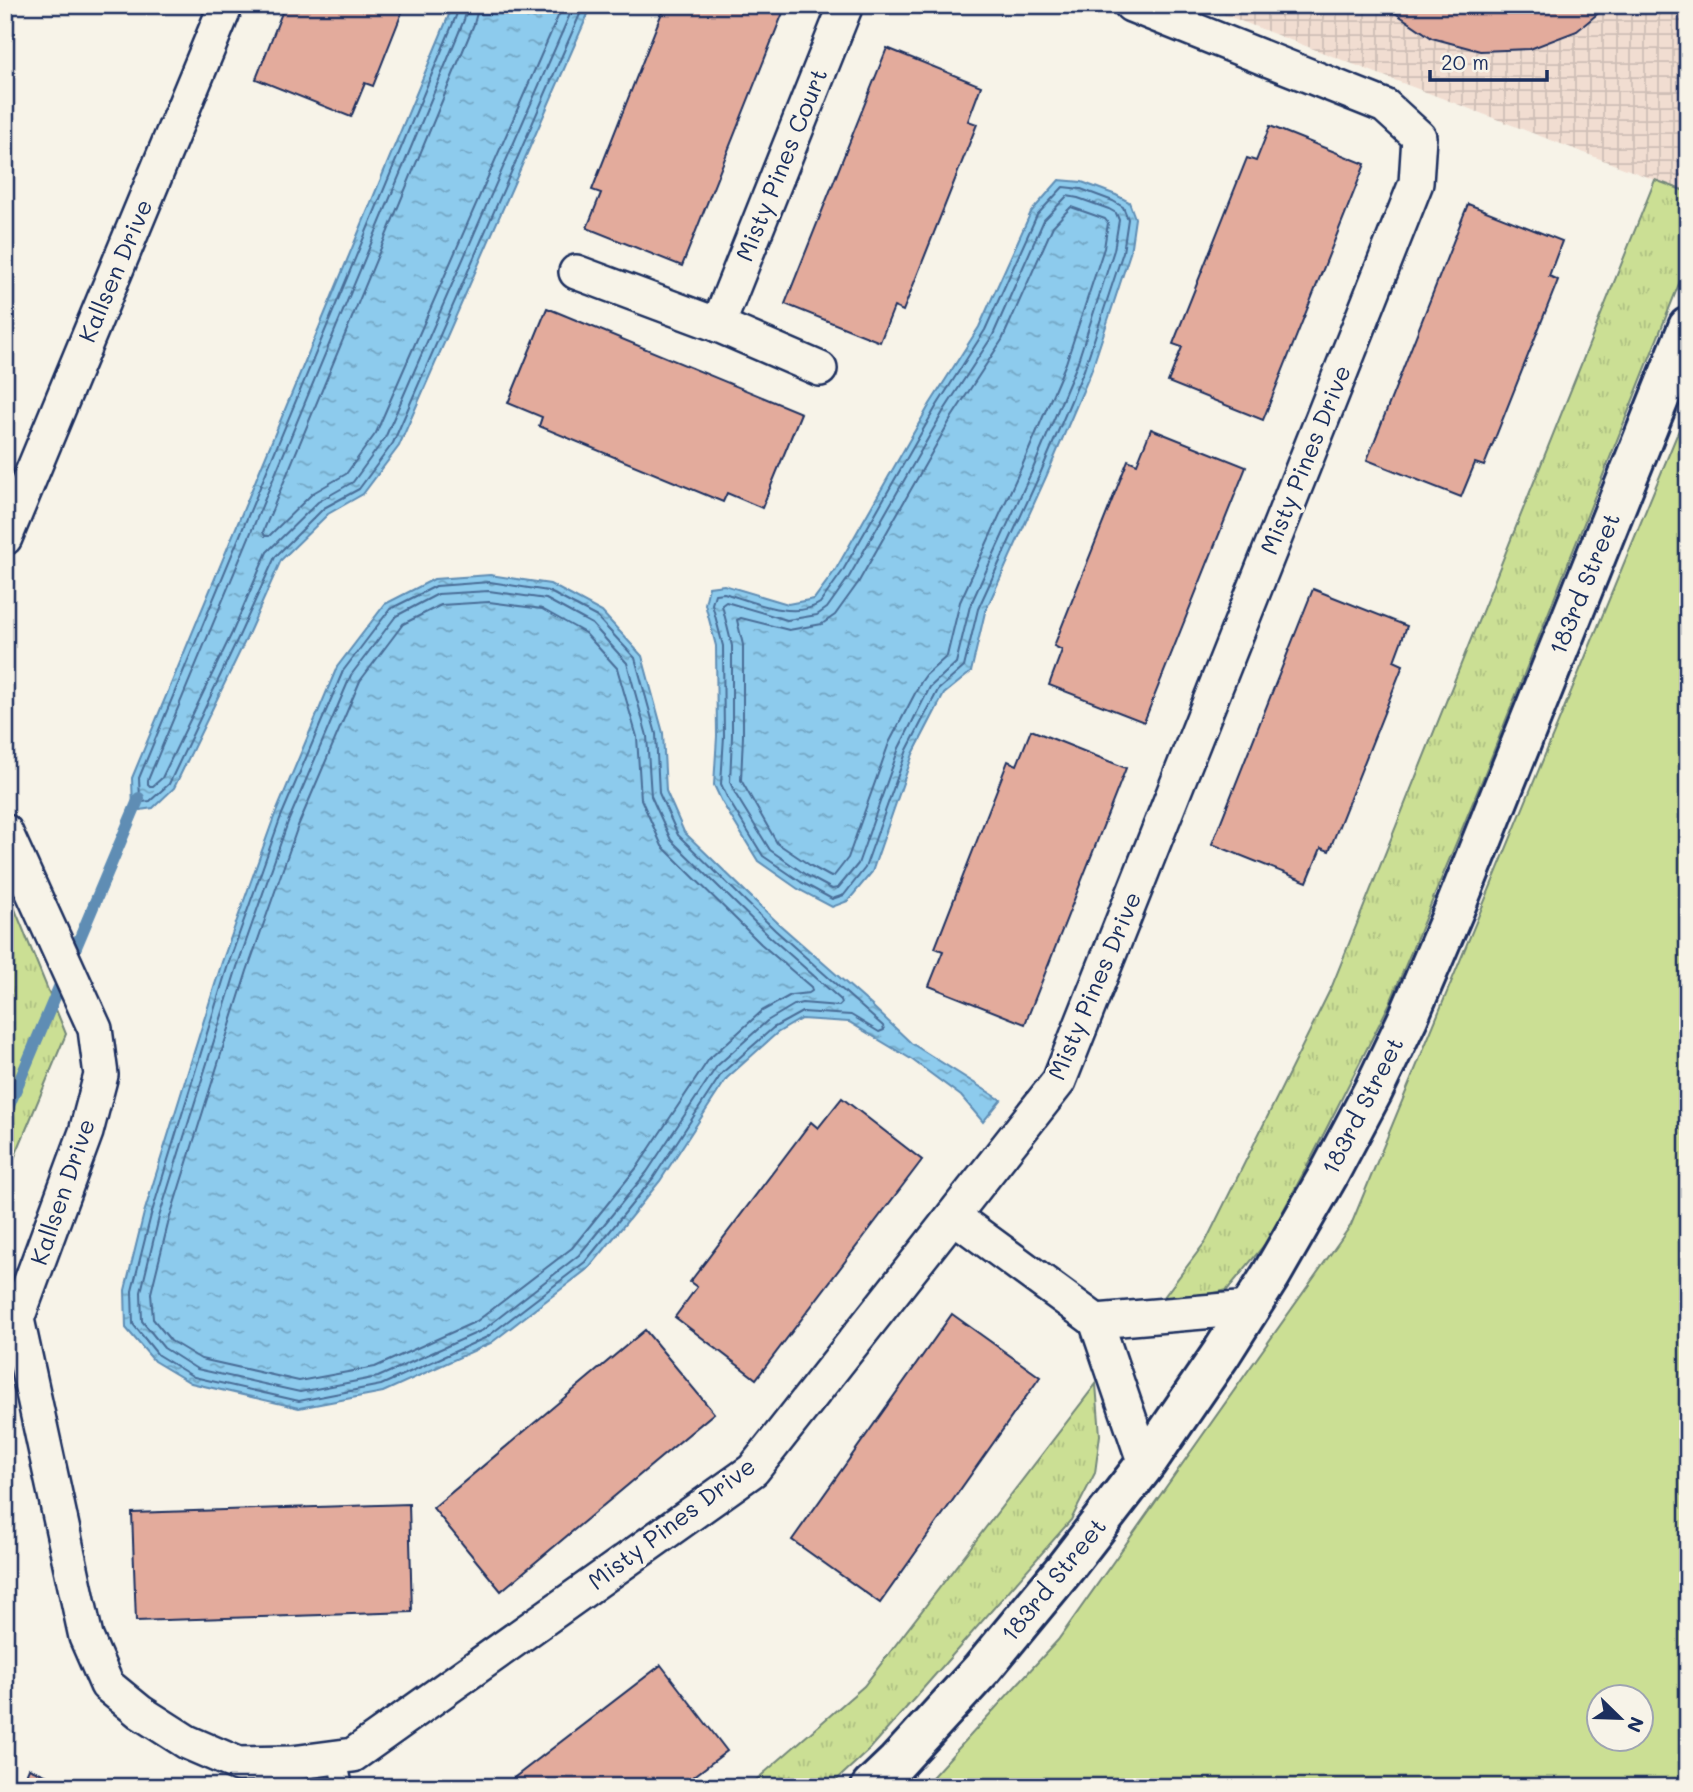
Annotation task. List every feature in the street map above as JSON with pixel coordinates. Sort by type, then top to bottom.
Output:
[{"type":"street","name":"Kallsen Drive","points":[[5,538],[226,5]]},
{"type":"street","name":"Misty Pines Court","points":[[718,325],[846,5]]},
{"type":"street","name":"Misty Pines Drive","points":[[107,1685],[140,1712],[187,1742],[238,1764],[292,1763],[340,1772],[353,1755],[753,1470],[1059,1081],[1416,183],[1419,138],[1385,106],[1131,5]]},
{"type":"street","points":[[576,272],[718,325],[820,369]]},
{"type":"street","name":"183rd Street","points":[[871,1787],[982,1669],[1062,1572],[1145,1464],[1221,1354],[1329,1174],[1408,1018],[1455,908],[1688,327]]},
{"type":"street","name":"Kallsen Drive","points":[[5,831],[95,1029],[100,1075],[86,1132],[17,1319],[86,1637],[107,1685]]},
{"type":"street","points":[[953,1216],[1096,1321],[1145,1464]]},
{"type":"street","points":[[1096,1321],[1250,1308]]},
{"type":"shaded area","points":[[1199,5],[1688,5],[1688,192],[1655,180]]},
{"type":"green space","points":[[1655,180],[1688,192],[1688,261],[1483,778],[1390,1003],[1266,1243],[1227,1290],[1198,1297],[1164,1297],[1206,1241],[1332,986]]},
{"type":"green space","points":[[1688,408],[1688,1787],[923,1787],[1058,1640],[1351,1225]]},
{"type":"green space","points":[[5,885],[66,1034],[5,1180]]},
{"type":"green space","points":[[1096,1384],[1100,1435],[1095,1473],[1071,1520],[870,1749],[829,1787],[748,1787],[864,1686]]},
{"type":"water","points":[[453,5],[592,5],[399,446],[363,494],[328,514],[281,560],[174,788],[153,808],[133,811],[132,778]]},
{"type":"water","points":[[1059,180],[1082,182],[1129,202],[1135,218],[1130,253],[1091,372],[985,612],[971,672],[944,694],[913,754],[872,872],[848,901],[832,907],[798,889],[758,861],[714,785],[717,736],[716,646],[705,604],[709,587],[724,585],[788,604],[814,599],[836,569],[930,404],[979,327],[1031,212]]},
{"type":"water","points":[[490,575],[550,584],[602,612],[642,656],[663,733],[666,791],[684,832],[780,925],[911,1043],[1001,1100],[983,1122],[961,1096],[911,1059],[849,1022],[801,1019],[777,1033],[727,1078],[660,1181],[590,1267],[491,1343],[383,1392],[299,1408],[191,1383],[154,1361],[126,1328],[125,1290],[144,1213],[222,962],[274,817],[337,667],[385,604],[434,579]]},
{"type":"building","points":[[285,5],[405,5],[373,86],[365,83],[351,117],[256,79]]},
{"type":"building","points":[[665,5],[773,5],[784,10],[682,266],[587,228],[601,193],[592,190]]},
{"type":"building","points":[[1387,5],[1608,5],[1577,31],[1530,49],[1480,51],[1432,38]]},
{"type":"building","points":[[887,48],[981,86],[968,121],[977,124],[903,311],[894,307],[880,342],[785,304]]},
{"type":"building","points":[[1270,126],[1365,164],[1263,420],[1168,382],[1182,347],[1173,344],[1247,158],[1256,161]]},
{"type":"building","points":[[1468,204],[1562,241],[1549,276],[1558,280],[1484,466],[1475,463],[1461,497],[1367,460]]},
{"type":"building","points":[[547,308],[801,413],[762,508],[727,493],[723,502],[539,426],[542,417],[508,403]]},
{"type":"building","points":[[1151,429],[1246,467],[1144,722],[1049,685],[1062,650],[1054,646],[1128,460],[1137,464]]},
{"type":"building","points":[[1313,589],[1407,626],[1394,661],[1403,665],[1329,851],[1321,848],[1307,882],[1212,844]]},
{"type":"building","points":[[1031,730],[1126,768],[1025,1024],[929,986],[943,951],[935,948],[1008,761],[1017,765]]},
{"type":"building","points":[[842,1098],[922,1160],[756,1379],[675,1317],[697,1287],[690,1282],[811,1122],[818,1128]]},
{"type":"building","points":[[952,1314],[1040,1377],[880,1603],[792,1540]]},
{"type":"building","points":[[645,1330],[714,1413],[501,1591],[433,1508]]},
{"type":"building","points":[[409,1504],[412,1612],[136,1621],[132,1513]]},
{"type":"building","points":[[661,1665],[727,1751],[680,1787],[502,1787]]},
{"type":"building","points":[[29,1768],[73,1787],[21,1787]]},
{"type":"waterway","points":[[5,1115],[139,798]]}]
